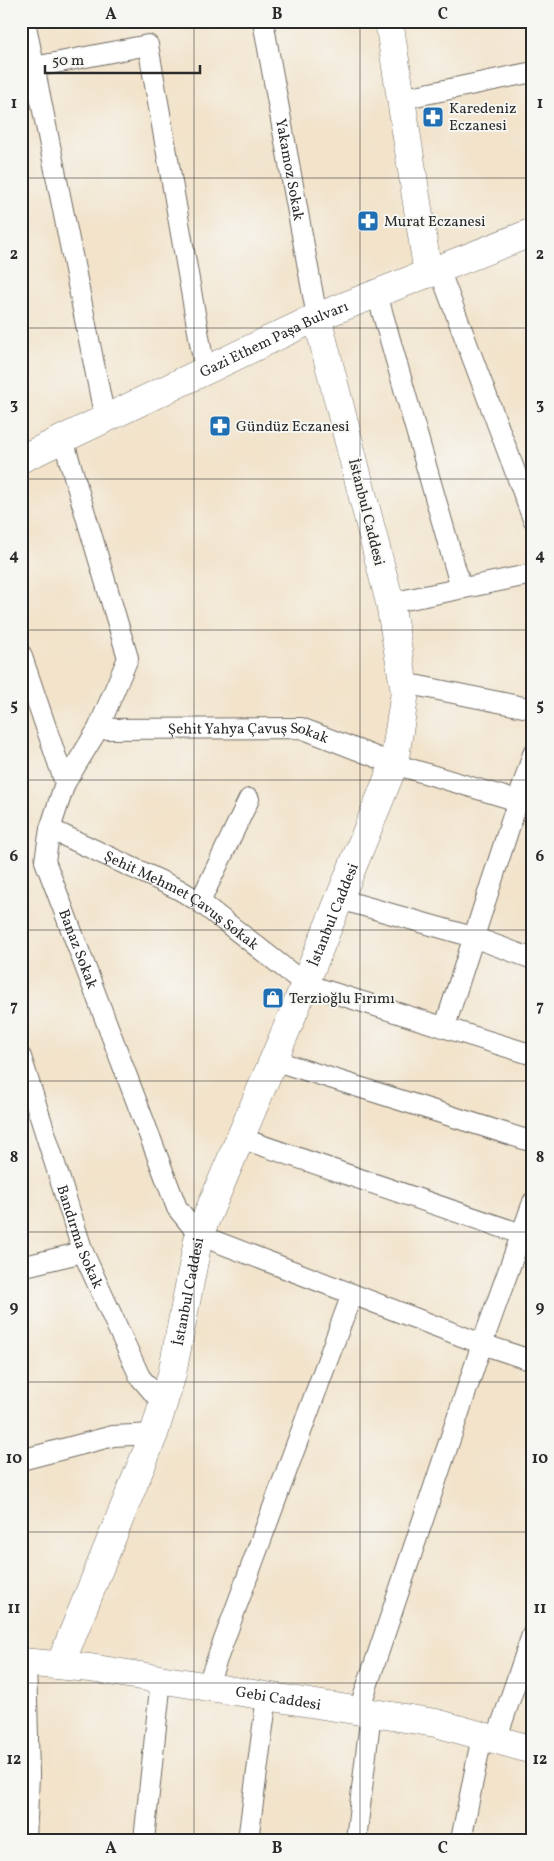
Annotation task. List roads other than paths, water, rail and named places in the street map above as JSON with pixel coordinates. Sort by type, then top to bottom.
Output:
[{"type":"main road","points":[[389,21],[401,99],[434,271]]},
{"type":"main road","name":"Gazi Ethem Paşa Bulvarı","points":[[22,456],[63,439],[317,317],[533,232]]},
{"type":"main road","name":"İstanbul Caddesi","points":[[60,1665],[154,1434],[172,1374],[199,1235],[274,1060],[394,764],[405,692],[404,683],[390,603],[317,317]]},
{"type":"main road","name":"Gebi Caddesi","points":[[24,1662],[90,1668],[436,1723],[533,1750]]},
{"type":"street","points":[[25,21],[105,419]]},
{"type":"street","name":"Yakamoz Sokak","points":[[263,21],[317,317]]},
{"type":"street","points":[[34,67],[148,45],[205,371]]},
{"type":"street","points":[[401,99],[533,72]]},
{"type":"street","points":[[434,271],[533,519]]},
{"type":"street","points":[[377,294],[461,588]]},
{"type":"street","name":"Banaz Sokak","points":[[63,439],[128,658],[98,729],[65,783],[50,829],[45,861],[177,1208],[199,1235]]},
{"type":"street","points":[[390,603],[533,574]]},
{"type":"street","points":[[21,654],[65,783]]},
{"type":"street","points":[[404,683],[533,709]]},
{"type":"street","name":"Şehit Yahya Çavuş Sokak","points":[[98,729],[301,728],[394,764],[518,801]]},
{"type":"street","points":[[445,1026],[533,754]]},
{"type":"street","points":[[200,902],[249,799]]},
{"type":"street","name":"Şehit Mehmet Çavuş Sokak","points":[[50,829],[178,889],[200,902],[305,984]]},
{"type":"street","points":[[339,899],[473,937],[533,959]]},
{"type":"street","points":[[305,984],[445,1026],[533,1055]]},
{"type":"street","points":[[274,1060],[533,1142]]},
{"type":"street","name":"Bandırma Sokak","points":[[22,1062],[83,1252],[140,1377],[163,1404]]},
{"type":"street","points":[[240,1138],[527,1236]]},
{"type":"street","points":[[356,1840],[365,1712],[482,1344],[527,1236],[533,1202]]},
{"type":"street","points":[[199,1235],[482,1344],[533,1361]]},
{"type":"street","points":[[21,1267],[83,1252]]},
{"type":"street","points":[[207,1686],[352,1294]]},
{"type":"street","points":[[21,1460],[113,1436],[154,1434]]},
{"type":"street","points":[[461,1840],[489,1738],[533,1632]]},
{"type":"street","points":[[24,1662],[29,1775],[26,1840]]},
{"type":"street","points":[[144,1840],[161,1679]]},
{"type":"street","points":[[248,1840],[267,1696]]},
{"type":"place","name":"Karedeniz Eczanesi","points":[[433,117]]},
{"type":"place","name":"Murat Eczanesi","points":[[368,221]]},
{"type":"place","name":"Gündüz Eczanesi","points":[[220,426]]},
{"type":"place","name":"Terzioğlu Fırımı","points":[[273,998]]}]
